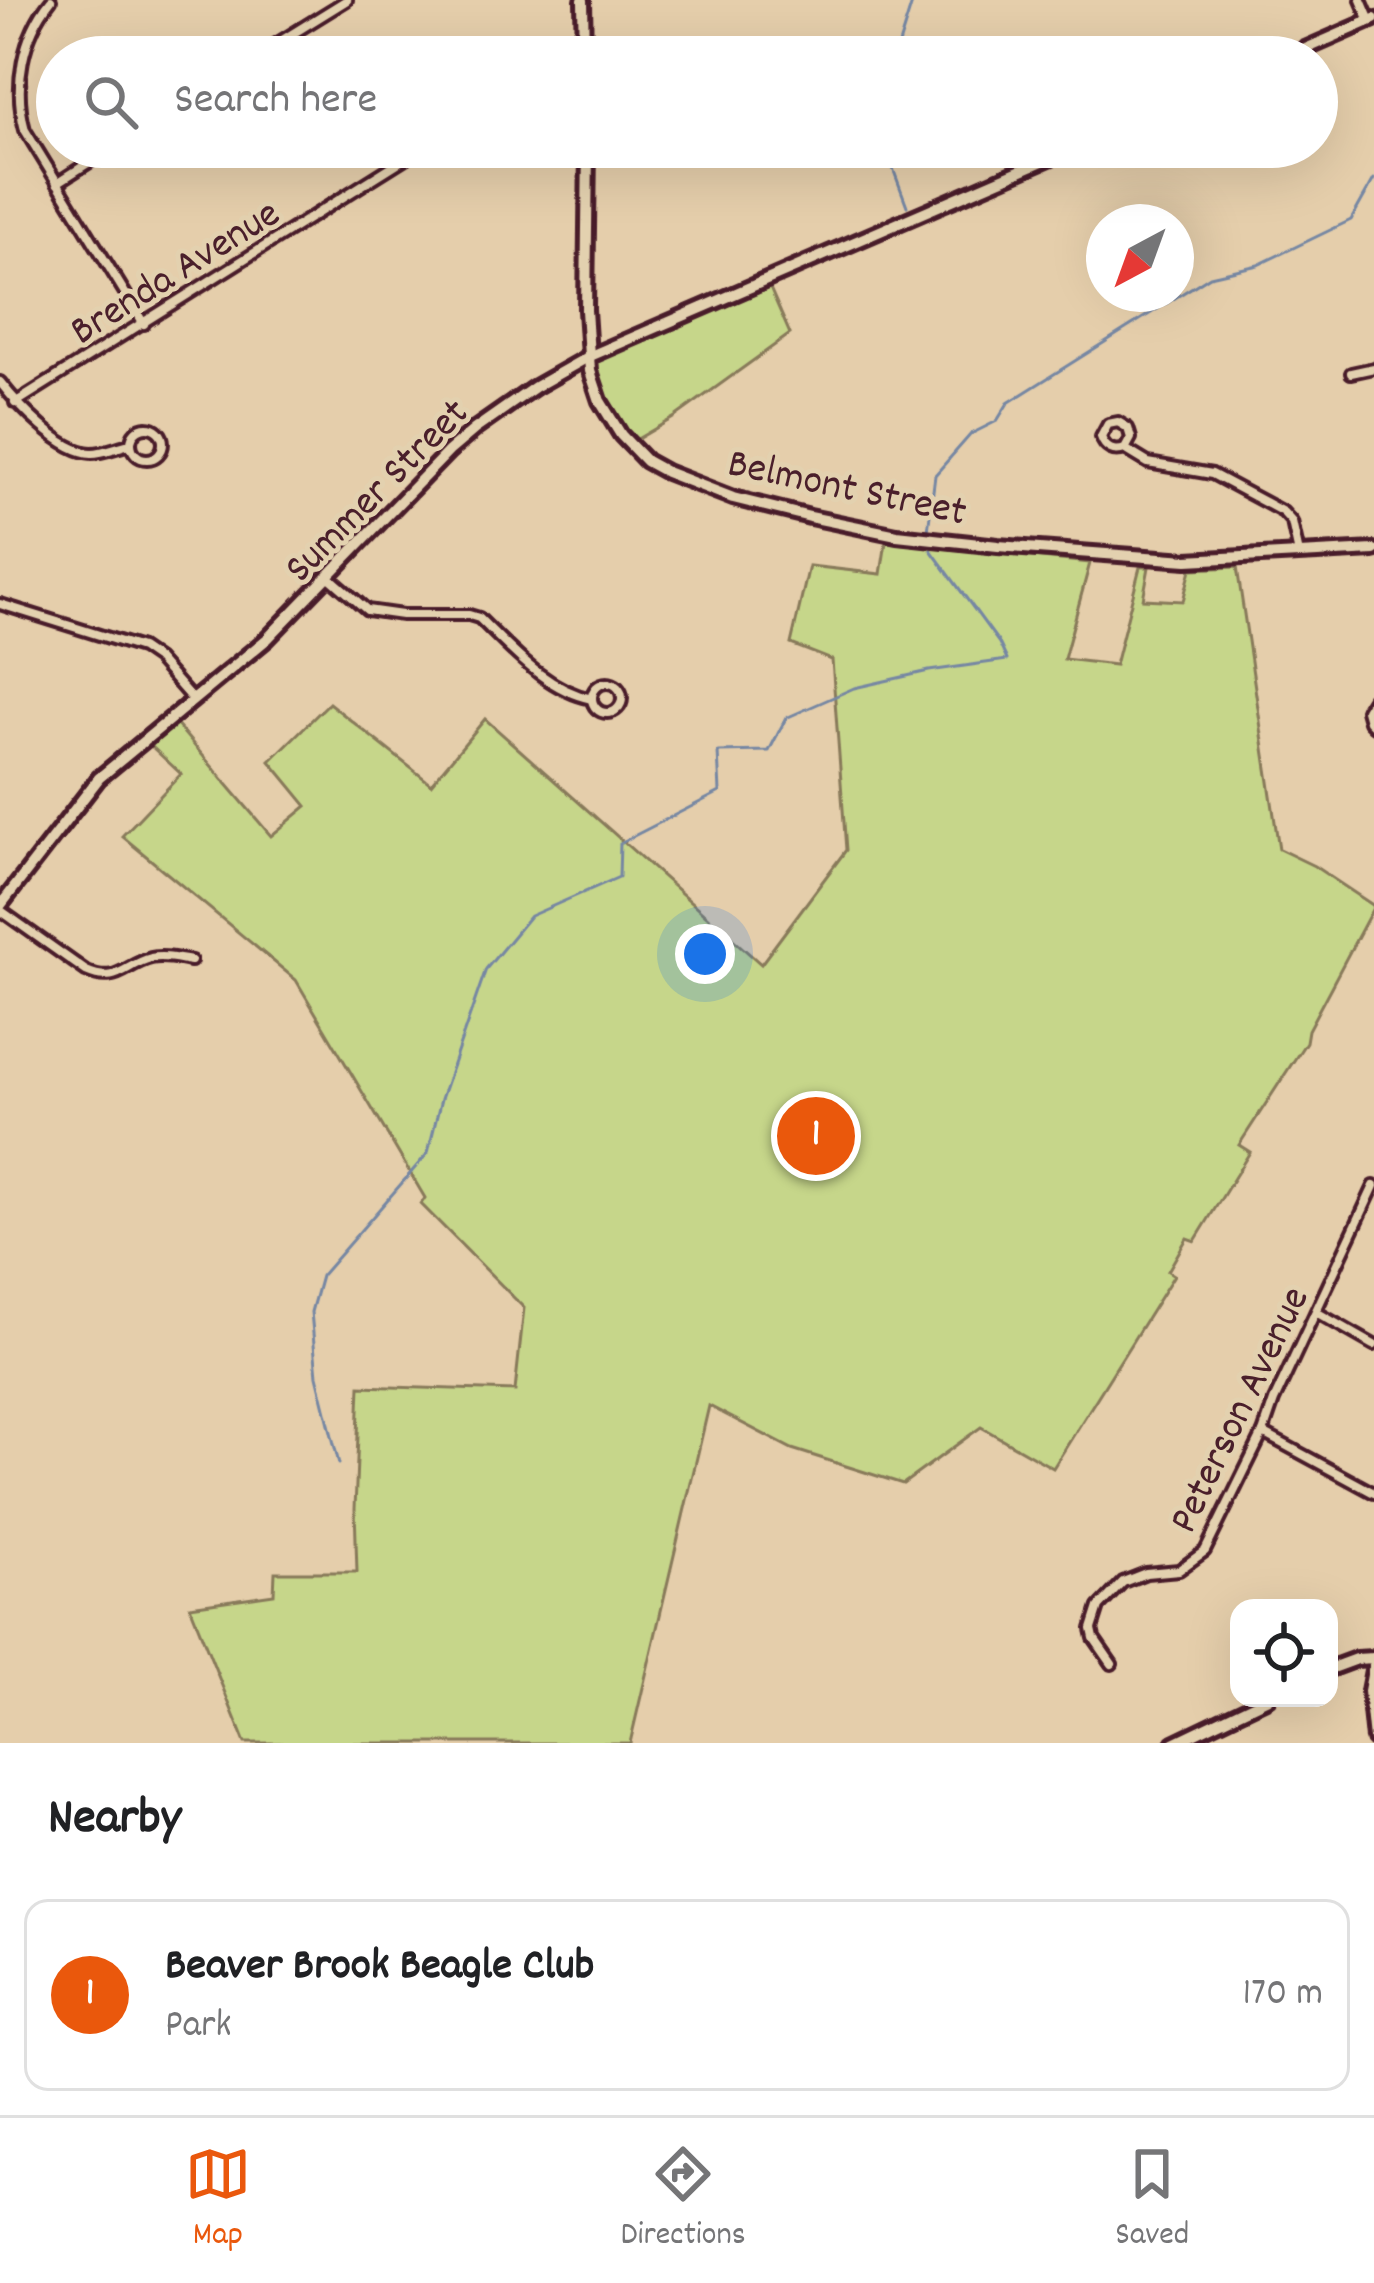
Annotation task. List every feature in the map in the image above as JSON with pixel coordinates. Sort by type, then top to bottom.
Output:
[{"type":"street","points":[[36,148],[25,130],[21,72],[30,35],[51,0]]},
{"type":"street","points":[[289,36],[347,0]]},
{"type":"street","points":[[583,0],[584,36]]},
{"type":"street","points":[[1336,36],[1372,20],[1361,0]]},
{"type":"street","points":[[48,168],[144,324]]},
{"type":"street","points":[[57,183],[80,168]]},
{"type":"street","name":"Brenda Avenue","points":[[15,403],[390,168]]},
{"type":"street","name":"Belmont Street","points":[[588,168],[588,357],[595,387],[621,435],[656,467],[714,492],[897,535],[1093,555],[1202,560],[1374,550]]},
{"type":"street","name":"Summer Street","points":[[0,908],[91,787],[256,649],[462,440],[535,387],[588,357],[1027,168]]},
{"type":"street","points":[[587,331],[613,346]]},
{"type":"street","points":[[1351,373],[1374,368]]},
{"type":"street","points":[[561,372],[595,387]]},
{"type":"street","points":[[0,382],[15,403],[58,439],[78,449],[94,453],[131,444]]},
{"type":"street","points":[[147,427],[157,430],[163,444],[155,457],[144,459],[131,444],[137,430],[147,427]]},
{"type":"street","points":[[1125,449],[1148,463],[1213,474],[1283,512],[1294,528],[1299,554]]},
{"type":"street","points":[[328,576],[367,610],[479,618],[552,684],[569,694],[592,698]]},
{"type":"street","points":[[0,604],[141,648],[157,658],[193,700]]},
{"type":"street","points":[[603,683],[618,687],[622,696],[617,710],[608,713],[595,708],[592,698],[603,683]]},
{"type":"street","points":[[1374,697],[1366,710],[1374,726]]},
{"type":"street","points":[[0,908],[99,976],[117,975],[154,958],[191,961]]},
{"type":"street","name":"Peterson Avenue","points":[[1112,1664],[1099,1648],[1092,1629],[1094,1618],[1106,1597],[1123,1582],[1179,1570],[1211,1542],[1374,1186]]},
{"type":"street","points":[[1316,1312],[1374,1345]]},
{"type":"street","points":[[1263,1433],[1374,1493]]},
{"type":"street","points":[[1338,1666],[1356,1659],[1374,1662],[1369,1691],[1374,1739]]},
{"type":"street","points":[[1174,1743],[1249,1707]]},
{"type":"green space","points":[[769,286],[790,334],[675,417],[629,441],[594,363]]},
{"type":"green space","points":[[886,542],[1090,563],[1064,659],[1115,665],[1140,567],[1149,567],[1143,599],[1183,601],[1191,569],[1237,567],[1279,849],[1374,906],[1306,1042],[1239,1145],[1250,1152],[1195,1241],[1187,1238],[1168,1271],[1174,1275],[1053,1468],[981,1427],[903,1484],[792,1449],[709,1406],[630,1743],[245,1743],[190,1606],[274,1594],[275,1572],[357,1572],[360,1386],[515,1391],[524,1308],[421,1204],[425,1198],[296,980],[122,836],[181,774],[150,745],[176,724],[271,836],[307,806],[270,761],[329,703],[431,784],[485,719],[761,964],[846,850],[832,660],[791,644],[809,566],[881,574]]},
{"type":"waterway","points":[[902,36],[913,0]]},
{"type":"waterway","points":[[893,168],[907,206]]},
{"type":"waterway","points":[[928,531],[935,475],[971,434],[997,421],[1008,403],[1210,276],[1258,265],[1351,220],[1374,179]]},
{"type":"waterway","points":[[339,1464],[317,1376],[311,1312],[321,1276],[428,1153],[441,1099],[486,969],[530,916],[619,877],[620,843],[720,792],[718,752],[769,751],[786,718],[854,688],[1007,660],[931,550]]},
{"type":"place","name":"Beaver Brook Beagle Club","points":[[816,1136]]}]
